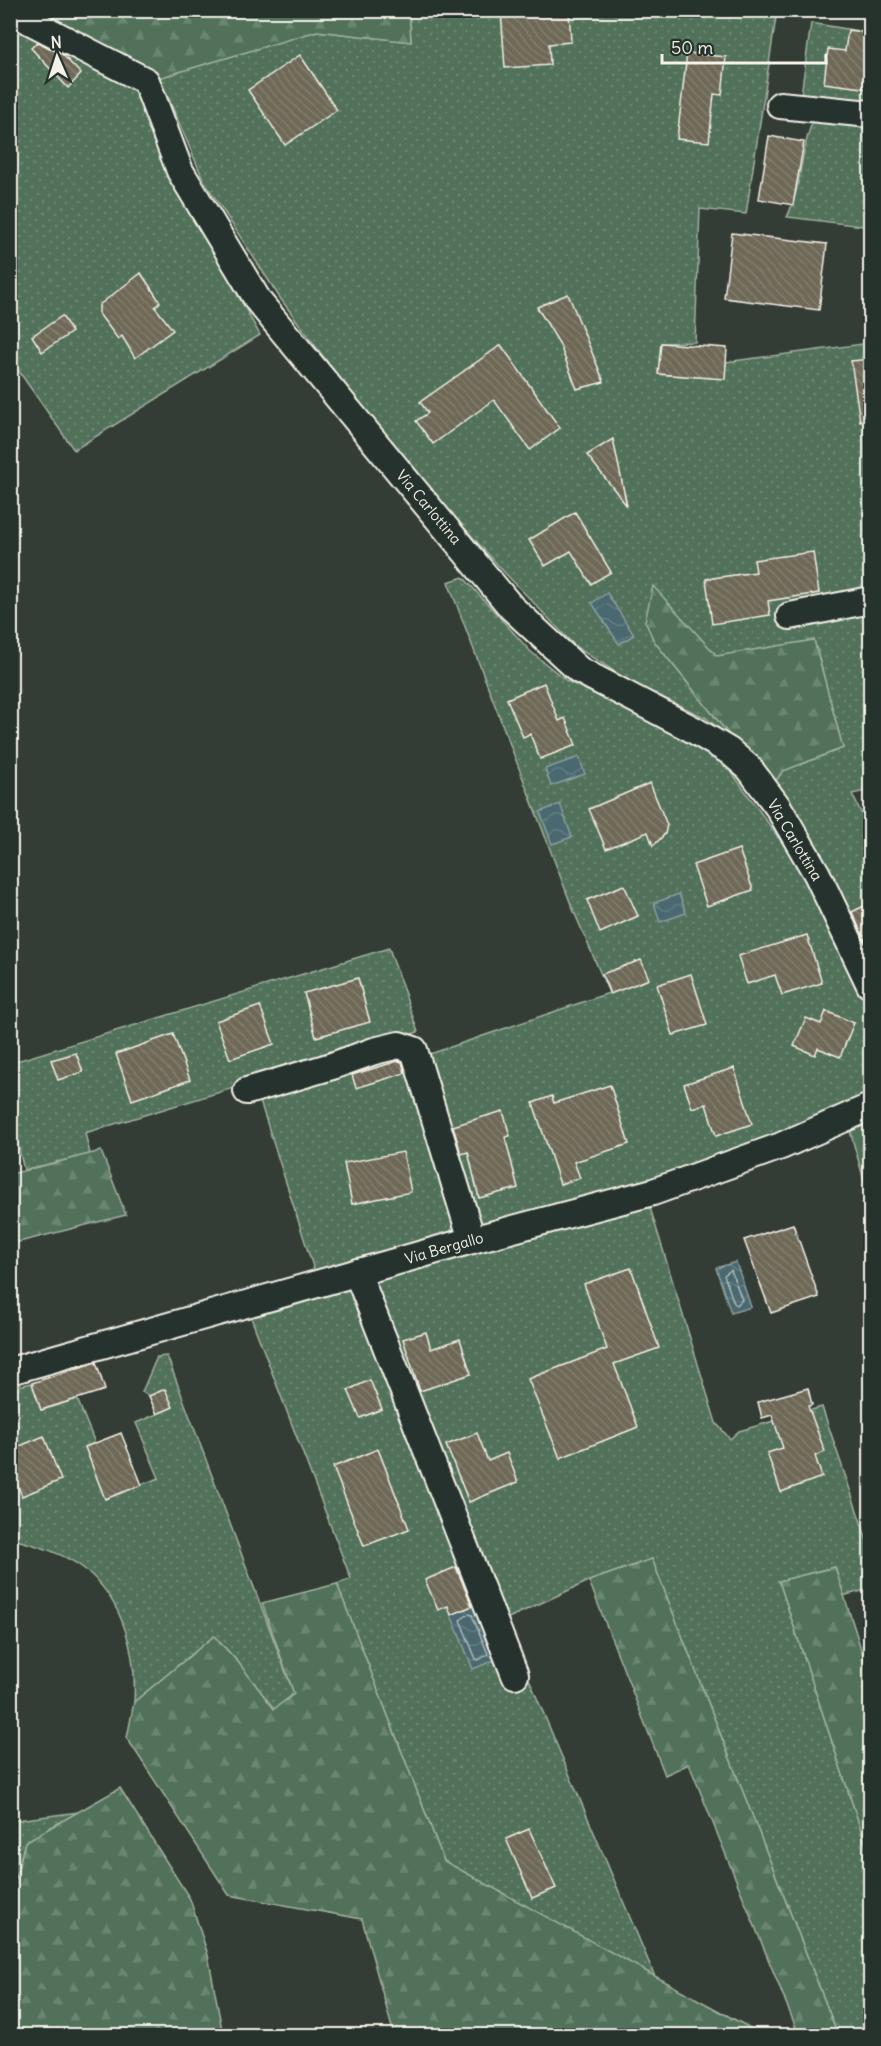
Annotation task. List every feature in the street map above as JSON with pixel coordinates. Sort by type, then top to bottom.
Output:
[{"type":"street","name":"Via Carlottina","points":[[10,11],[146,81],[180,171],[259,302],[511,607],[579,670],[692,729],[729,751],[748,768],[778,807],[817,874],[870,985]]},
{"type":"street","points":[[780,105],[870,114]]},
{"type":"street","points":[[790,615],[870,600]]},
{"type":"street","points":[[248,1091],[382,1049],[399,1045],[414,1050],[472,1240]]},
{"type":"street","name":"Via Bergallo","points":[[10,1371],[357,1272],[653,1192],[781,1146],[870,1107]]},
{"type":"street","points":[[357,1272],[515,1675]]},
{"type":"green space","points":[[23,11],[409,11],[411,42],[317,31],[155,79]]},
{"type":"green space","points":[[409,11],[777,11],[746,214],[700,209],[695,342],[661,343],[659,374],[724,379],[726,362],[870,343],[870,790],[852,794],[870,831],[870,903],[846,915],[774,783],[783,771],[843,748],[814,640],[717,656],[653,587],[654,641],[735,742],[706,718],[634,684],[576,647],[504,572],[382,436],[280,298],[204,181],[165,90],[155,79],[317,31],[411,42]]},
{"type":"green space","points":[[10,14],[136,86],[165,165],[260,335],[74,450],[11,360]]},
{"type":"green space","points":[[811,23],[870,33],[870,104],[801,95]]},
{"type":"green space","points":[[813,120],[870,126],[870,227],[787,217],[796,194]]},
{"type":"green space","points":[[463,577],[530,651],[567,681],[697,743],[728,767],[798,865],[844,961],[870,993],[870,1101],[688,1170],[476,1229],[427,1055],[609,993],[572,907],[448,582]]},
{"type":"green space","points":[[653,586],[717,656],[814,640],[843,748],[783,771],[774,783],[735,742],[654,641],[645,621]]},
{"type":"green space","points":[[389,948],[418,1032],[85,1133],[90,1154],[24,1170],[11,1116],[10,1063]]},
{"type":"green space","points":[[399,1054],[407,1059],[456,1218],[450,1234],[316,1276],[259,1098]]},
{"type":"green space","points":[[870,1118],[870,1201],[850,1131]]},
{"type":"green space","points":[[101,1151],[126,1215],[11,1244],[11,1174]]},
{"type":"green space","points":[[648,1201],[716,1423],[730,1439],[739,1431],[822,1407],[870,1549],[870,1589],[842,1596],[835,1567],[779,1581],[870,1857],[870,2035],[838,2035],[652,1559],[589,1581],[504,1620],[656,1979],[444,1861],[337,1584],[351,1579],[250,1315]]},
{"type":"green space","points":[[167,1356],[294,1694],[274,1709],[238,1662],[214,1636],[134,1702],[133,1666],[125,1631],[119,1614],[100,1584],[79,1565],[61,1555],[11,1539],[10,1388],[32,1383],[42,1410],[77,1399],[95,1443],[85,1447],[105,1498],[159,1478],[136,1423],[157,1414],[149,1396],[142,1392],[157,1357]]},
{"type":"green space","points":[[652,1559],[838,2035],[799,2035],[689,1764],[665,1775],[589,1581]]},
{"type":"green space","points":[[835,1567],[870,1677],[870,1857],[779,1581]]},
{"type":"green space","points":[[337,1584],[444,1861],[763,2035],[394,2035],[362,1919],[229,1895],[127,1738],[134,1702],[214,1636],[238,1662],[274,1709],[294,1694],[262,1603]]},
{"type":"green space","points":[[120,1788],[190,1899],[208,1955],[223,2035],[11,2035],[11,1898],[25,1842]]},
{"type":"green space","points":[[79,1812],[25,1842],[10,1898],[10,1821]]},
{"type":"water","points":[[607,593],[634,635],[619,644],[592,603]]},
{"type":"water","points":[[579,757],[585,774],[551,786],[545,769]]},
{"type":"water","points":[[560,804],[572,837],[552,844],[540,812]]},
{"type":"water","points":[[679,894],[686,913],[660,922],[654,903]]},
{"type":"water","points":[[736,1262],[751,1307],[731,1313],[716,1268]]},
{"type":"water","points":[[474,1605],[497,1659],[473,1669],[451,1615]]},
{"type":"building","points":[[501,10],[569,10],[571,42],[549,44],[550,65],[505,68]]},
{"type":"building","points":[[848,30],[870,33],[870,89],[824,83],[828,49],[845,51]]},
{"type":"building","points":[[38,42],[63,55],[81,74],[68,88],[31,48]]},
{"type":"building","points":[[687,53],[726,57],[722,95],[714,94],[709,142],[677,139]]},
{"type":"building","points":[[300,55],[337,110],[285,145],[248,90]]},
{"type":"building","points":[[769,136],[804,142],[793,205],[759,199]]},
{"type":"building","points":[[732,233],[827,244],[819,310],[724,298]]},
{"type":"building","points":[[141,273],[160,302],[155,307],[173,330],[135,358],[122,336],[118,339],[99,314],[99,305]]},
{"type":"building","points":[[568,294],[604,382],[577,389],[559,343],[537,307]]},
{"type":"building","points":[[62,316],[72,332],[42,352],[32,336]]},
{"type":"building","points":[[661,343],[727,348],[725,379],[658,374]]},
{"type":"building","points":[[501,345],[560,428],[530,450],[494,400],[433,444],[416,421],[428,413],[420,402]]},
{"type":"building","points":[[870,359],[870,420],[860,421],[851,361]]},
{"type":"building","points":[[613,439],[627,506],[587,455]]},
{"type":"building","points":[[575,512],[611,572],[591,584],[571,551],[545,566],[529,540]]},
{"type":"building","points":[[813,552],[819,593],[768,601],[770,615],[712,624],[706,579],[756,572],[754,560]]},
{"type":"building","points":[[544,683],[559,721],[565,718],[576,745],[540,759],[530,734],[523,737],[507,699]]},
{"type":"building","points":[[650,783],[667,825],[665,834],[653,846],[648,832],[606,849],[589,809]]},
{"type":"building","points":[[739,849],[753,890],[707,906],[693,865]]},
{"type":"building","points":[[624,885],[638,916],[600,933],[587,900]]},
{"type":"building","points":[[870,903],[870,951],[852,912]]},
{"type":"building","points":[[807,935],[822,983],[782,995],[775,975],[747,984],[738,956]]},
{"type":"building","points":[[641,960],[649,979],[610,994],[602,974]]},
{"type":"building","points":[[691,974],[707,1025],[673,1035],[657,985]]},
{"type":"building","points":[[358,978],[370,1022],[316,1037],[304,993]]},
{"type":"building","points":[[260,1006],[274,1044],[230,1059],[216,1021]]},
{"type":"building","points":[[826,1011],[854,1023],[840,1057],[818,1048],[815,1055],[794,1046],[806,1018],[821,1024]]},
{"type":"building","points":[[173,1034],[190,1080],[132,1100],[116,1054]]},
{"type":"building","points":[[76,1053],[83,1072],[58,1080],[51,1060]]},
{"type":"building","points":[[398,1061],[402,1062],[405,1073],[356,1088],[352,1075]]},
{"type":"building","points":[[734,1068],[752,1124],[716,1136],[706,1104],[692,1108],[684,1084]]},
{"type":"building","points":[[610,1085],[629,1144],[574,1162],[580,1178],[560,1184],[533,1103],[552,1096],[554,1103]]},
{"type":"building","points":[[503,1111],[510,1136],[505,1137],[518,1188],[479,1198],[468,1152],[461,1154],[453,1126]]},
{"type":"building","points":[[403,1152],[411,1192],[352,1204],[344,1163]]},
{"type":"building","points":[[793,1224],[819,1297],[771,1313],[744,1240]]},
{"type":"building","points":[[631,1268],[659,1348],[614,1364],[638,1427],[560,1458],[528,1379],[607,1349],[584,1284]]},
{"type":"building","points":[[426,1332],[431,1349],[460,1339],[471,1374],[420,1391],[403,1339]]},
{"type":"building","points":[[96,1362],[105,1390],[41,1410],[32,1383]]},
{"type":"building","points":[[370,1380],[382,1409],[360,1418],[348,1390]]},
{"type":"building","points":[[808,1388],[812,1405],[808,1406],[825,1452],[815,1456],[822,1477],[781,1492],[767,1453],[783,1448],[772,1415],[762,1418],[758,1402]]},
{"type":"building","points":[[165,1389],[173,1407],[157,1414],[149,1396]]},
{"type":"building","points":[[121,1433],[142,1485],[105,1499],[85,1447]]},
{"type":"building","points":[[477,1433],[488,1461],[507,1453],[518,1482],[469,1502],[446,1445]]},
{"type":"building","points":[[44,1436],[61,1480],[22,1496],[10,1467],[10,1450]]},
{"type":"building","points":[[378,1449],[409,1529],[364,1546],[333,1467]]},
{"type":"building","points":[[456,1567],[472,1606],[451,1615],[448,1606],[438,1610],[425,1580]]},
{"type":"building","points":[[529,1829],[556,1888],[532,1898],[506,1839]]}]
